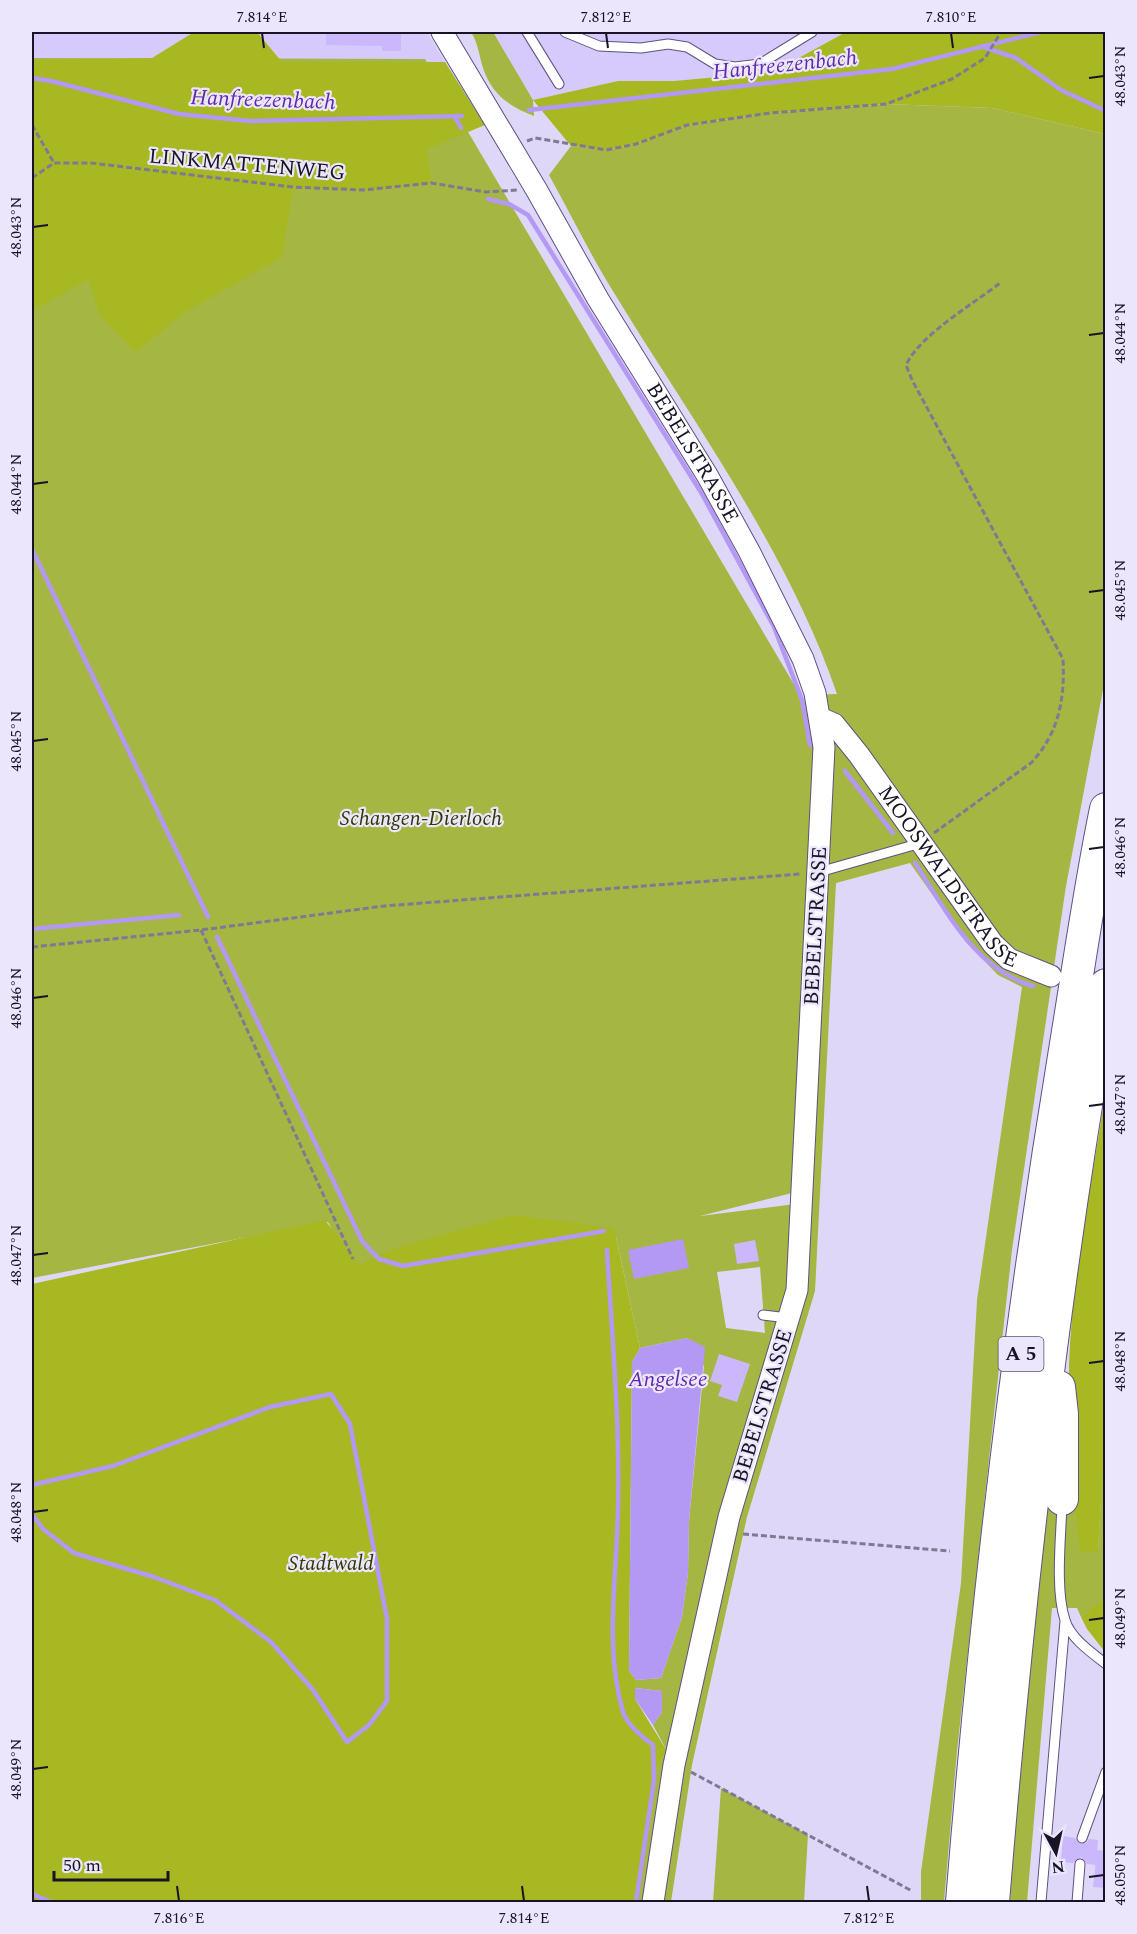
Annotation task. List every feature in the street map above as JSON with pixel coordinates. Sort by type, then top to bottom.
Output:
[{"type":"highway","name":"A 5","points":[[962,1902],[974,1757],[1002,1501],[1042,1194],[1106,808]]},
{"type":"highway","name":"A 5","points":[[993,1902],[1032,1494],[1052,1332],[1106,985]]},
{"type":"highway","points":[[1052,1332],[1062,1414],[1062,1499]]},
{"type":"street","name":"BEBELSTRASSE","points":[[441,32],[511,146],[598,299],[707,475],[750,551],[803,659],[815,693],[824,747],[803,1212],[797,1290],[729,1517],[674,1765],[653,1902]]},
{"type":"street","name":"MOOSWALDSTRASSE","points":[[820,718],[834,724],[859,755],[993,944],[1009,959],[1051,976]]},
{"type":"street","points":[[824,747],[859,755]]},
{"type":"lane","points":[[528,32],[559,84]]},
{"type":"lane","points":[[565,32],[599,46],[641,48],[668,44],[687,47],[715,64],[735,67],[760,64],[812,32]]},
{"type":"lane","points":[[819,872],[921,843]]},
{"type":"lane","points":[[763,1315],[790,1319]]},
{"type":"lane","points":[[1041,1902],[1065,1621],[1060,1570],[1062,1499]]},
{"type":"lane","points":[[1065,1621],[1086,1648],[1106,1664]]},
{"type":"lane","points":[[1082,1838],[1106,1772]]},
{"type":"lane","points":[[1077,1902],[1080,1864]]},
{"type":"path","points":[[511,146],[535,138],[606,150],[636,144],[687,126],[770,113],[886,104],[952,79],[986,58],[1001,34]]},
{"type":"path","points":[[32,125],[54,163],[32,178]]},
{"type":"path","name":"LINKMATTENWEG","points":[[54,163],[92,163],[293,188],[363,190],[431,183],[486,192],[536,189]]},
{"type":"path","points":[[921,843],[1031,763],[1051,739],[1059,713],[1064,676],[1063,659],[906,365],[912,352],[1000,283]]},
{"type":"path","points":[[32,947],[201,930],[384,906],[819,872]]},
{"type":"path","points":[[201,930],[352,1259]]},
{"type":"path","points":[[746,1534],[950,1551]]},
{"type":"path","points":[[694,1774],[912,1891]]},
{"type":"shaded area","points":[[32,32],[194,32],[152,58],[32,60]]},
{"type":"shaded area","points":[[257,32],[426,32],[445,62],[282,62]]},
{"type":"shaded area","points":[[492,32],[846,32],[773,72],[674,81],[618,81],[533,100]]},
{"type":"green space","points":[[194,32],[257,32],[282,62],[445,62],[485,125],[427,149],[431,183],[363,190],[293,188],[282,257],[182,314],[136,352],[100,316],[88,279],[32,311],[32,60],[152,58]]},
{"type":"green space","points":[[471,32],[493,32],[533,100],[534,116],[509,104],[496,92],[483,68]]},
{"type":"green space","points":[[846,32],[1105,32],[1105,134],[992,108],[886,104],[770,113],[687,125],[636,144],[606,150],[571,146],[533,100],[618,81],[674,81],[773,72]]},
{"type":"green space","name":"Schangen-Dierloch","points":[[32,58],[425,59],[805,703],[805,695],[837,694],[816,639],[791,586],[734,483],[608,283],[549,175],[571,146],[606,150],[636,144],[687,125],[770,113],[886,104],[992,108],[1105,134],[1105,679],[1066,886],[1012,1250],[957,1751],[944,1902],[921,1902],[921,1872],[961,1583],[977,1300],[1022,987],[998,975],[966,942],[910,863],[836,883],[815,1291],[747,1517],[692,1765],[671,1902],[635,1902],[656,1768],[667,1751],[653,1725],[662,1712],[662,1691],[635,1688],[636,1680],[661,1678],[682,1617],[688,1573],[689,1521],[704,1366],[687,1338],[640,1348],[616,1237],[361,1287],[328,1222],[32,1278]],"holes":[[[792,1193],[796,1204],[700,1216]],[[760,1267],[765,1333],[726,1328],[717,1272]]]},
{"type":"green space","points":[[1105,1095],[1106,1417],[1098,1552],[1080,1551],[1069,1412],[1069,1365],[1078,1263]]},
{"type":"green space","name":"Stadtwald","points":[[513,1215],[614,1228],[640,1348],[632,1362],[629,1671],[636,1680],[635,1699],[667,1751],[656,1769],[635,1902],[32,1902],[32,1284],[325,1220],[359,1265],[395,1248]]},
{"type":"green space","points":[[1105,1417],[1105,1600],[1081,1617],[1077,1608],[1052,1608],[1027,1902],[1010,1902],[1018,1785],[1047,1505],[1074,1502],[1098,1551]]},
{"type":"green space","points":[[1104,1599],[1106,1600],[1105,1652],[1087,1629],[1081,1617]]},
{"type":"green space","points":[[721,1788],[808,1835],[804,1902],[713,1902]]},
{"type":"water","points":[[683,1239],[689,1268],[634,1279],[628,1250]]},
{"type":"water","name":"Angelsee","points":[[687,1338],[705,1347],[689,1521],[688,1573],[682,1617],[661,1678],[636,1680],[629,1671],[632,1362],[640,1348]]},
{"type":"water","points":[[635,1688],[662,1691],[662,1712],[653,1725],[635,1699]]},
{"type":"building","points":[[326,32],[401,32],[401,51],[382,51],[382,46],[326,45]]},
{"type":"building","points":[[755,1240],[759,1261],[737,1264],[734,1244]]},
{"type":"building","points":[[719,1354],[750,1364],[737,1402],[718,1396],[722,1385],[710,1381]]},
{"type":"building","points":[[1063,1836],[1075,1838],[1080,1844],[1086,1843],[1089,1839],[1098,1840],[1096,1865],[1087,1864],[1081,1857],[1073,1863],[1061,1862]]},
{"type":"building","points":[[1097,1850],[1106,1851],[1106,1888],[1093,1887]]},
{"type":"waterway","name":"Hanfreezenbach","points":[[529,110],[892,69],[1041,32]]},
{"type":"waterway","points":[[981,46],[1016,58],[1061,90],[1106,111]]},
{"type":"waterway","name":"Hanfreezenbach","points":[[32,78],[179,114],[250,121],[462,116]]},
{"type":"waterway","points":[[455,117],[461,128]]},
{"type":"waterway","points":[[488,199],[509,204],[528,215],[702,494],[774,627],[802,700],[810,745]]},
{"type":"waterway","points":[[32,549],[208,917]]},
{"type":"waterway","points":[[845,771],[893,833]]},
{"type":"waterway","points":[[915,863],[951,918],[978,952],[994,967],[1033,986]]},
{"type":"waterway","points":[[32,929],[179,915]]},
{"type":"waterway","points":[[217,937],[362,1241],[379,1259],[403,1266],[604,1231]]},
{"type":"waterway","points":[[607,1250],[618,1444],[618,1508],[613,1611],[614,1662],[617,1687],[625,1717],[636,1731],[653,1745],[654,1780],[636,1902]]},
{"type":"waterway","points":[[32,1485],[113,1466],[270,1407],[331,1394],[350,1424],[387,1619],[387,1701],[369,1725],[347,1742],[313,1690],[271,1642],[215,1600],[154,1577],[74,1553],[43,1529],[32,1514]]},
{"type":"waterway","points":[[32,1894],[51,1902]]}]
